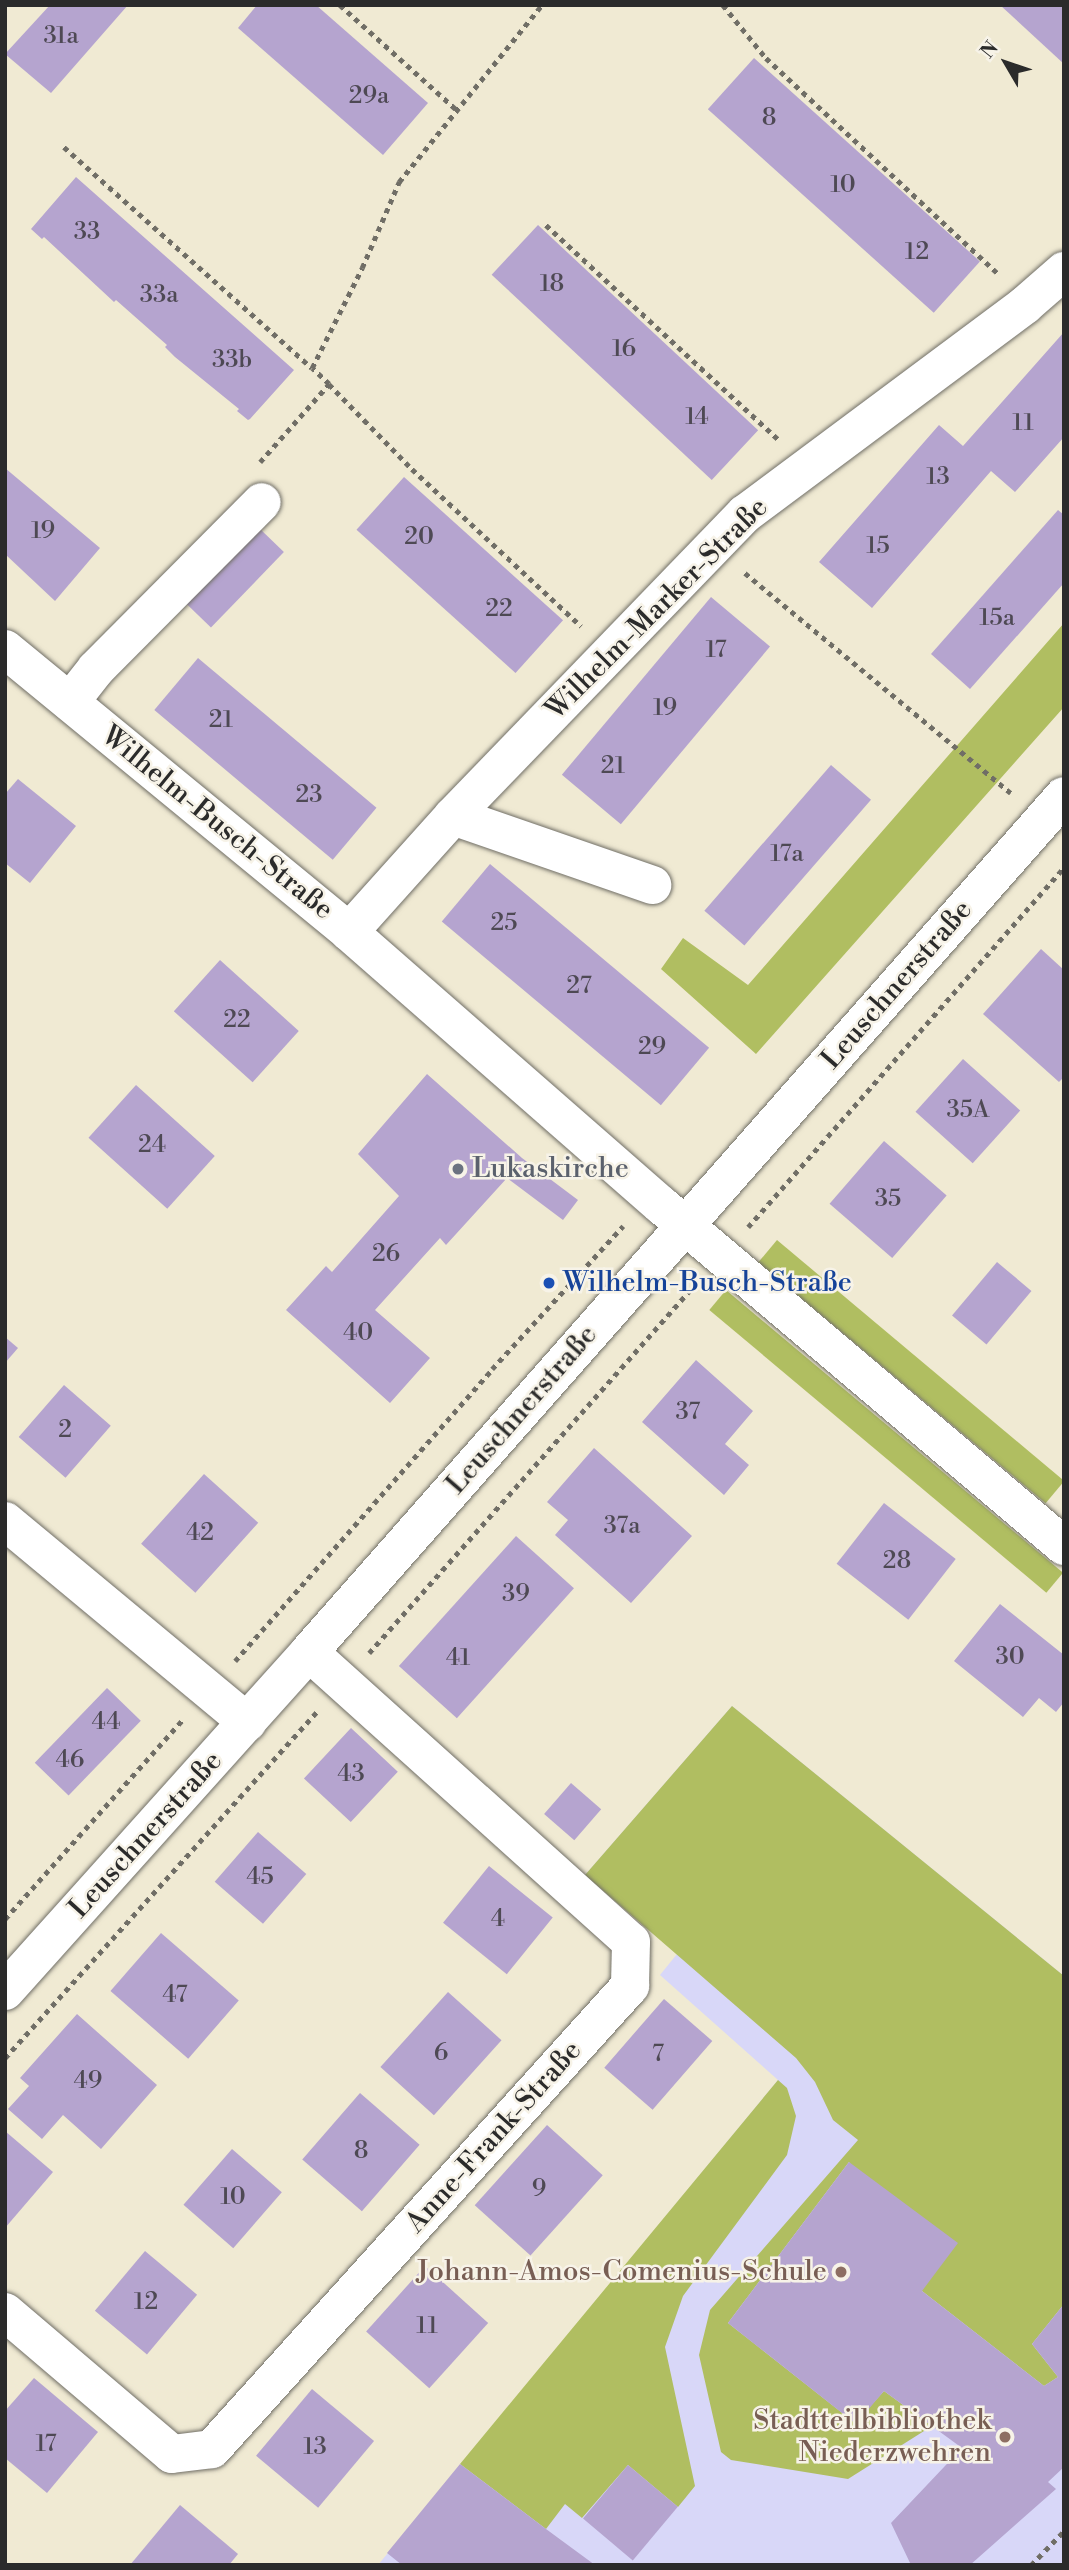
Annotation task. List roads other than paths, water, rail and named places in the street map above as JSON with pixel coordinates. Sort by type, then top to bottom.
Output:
[{"type":"street","name":"Wilhelm-Marker-Straße","points":[[349,932],[453,816],[745,514],[1026,305],[1064,271]]},
{"type":"street","points":[[70,702],[96,669],[262,502]]},
{"type":"street","name":"Wilhelm-Busch-Straße","points":[[5,649],[349,932],[686,1226],[1064,1546]]},
{"type":"street","name":"Leuschnerstraße","points":[[5,1991],[247,1722],[1064,796]]},
{"type":"street","points":[[453,816],[652,885]]},
{"type":"street","points":[[5,1521],[247,1722]]},
{"type":"street","name":"Anne-Frank-Straße","points":[[5,2312],[172,2454],[212,2449],[630,1986],[631,1942],[309,1652]]},
{"type":"place","name":"Lukaskirche","points":[[458,1169]]},
{"type":"place","name":"Wilhelm-Busch-Straße","points":[[549,1283]]},
{"type":"place","name":"Johann-Amos-Comenius-Schule","points":[[841,2272]]},
{"type":"place","name":"Stadtteilbibliothek Niederzwehren","points":[[1005,2437]]}]
